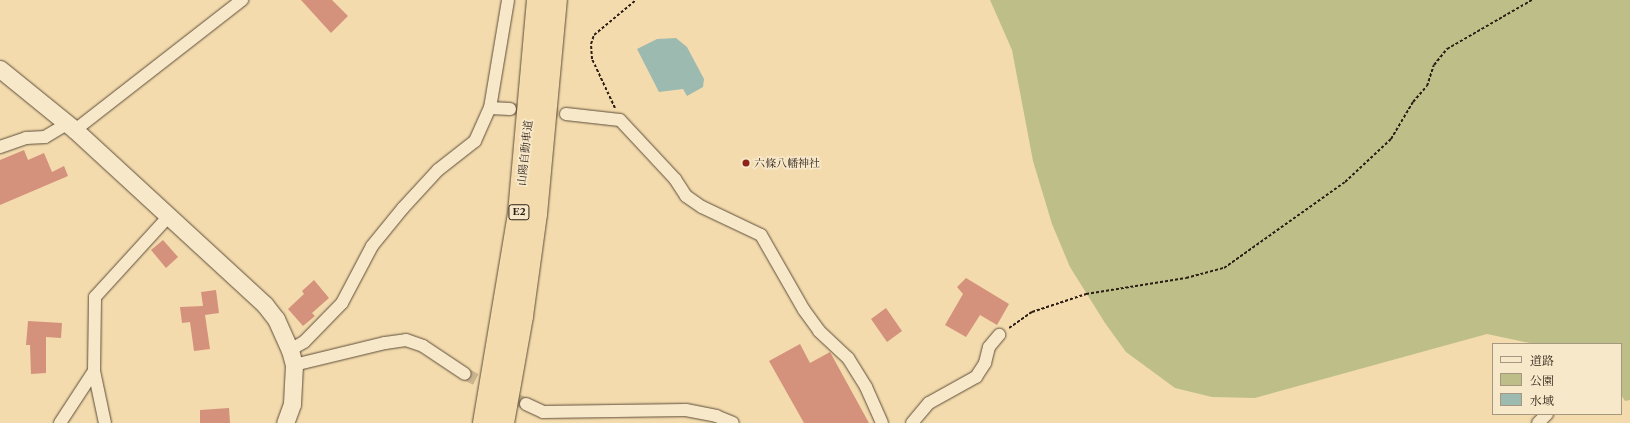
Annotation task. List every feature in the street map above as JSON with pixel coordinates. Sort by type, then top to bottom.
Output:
[{"type":"highway","name":"山陽自動車道","points":[[484,423],[519,213],[538,0]]},
{"type":"highway","name":"山陽自動車道","points":[[503,423],[522,316],[536,214],[556,0]]},
{"type":"street","points":[[0,147],[26,138],[45,137],[71,127],[242,0]]},
{"type":"street","points":[[292,358],[304,342],[342,303],[372,246],[403,208],[438,170],[475,141],[490,108],[508,0]]},
{"type":"street","points":[[0,69],[71,127],[265,305],[276,319],[292,358],[292,404],[285,423]]},
{"type":"street","points":[[490,108],[510,109]]},
{"type":"street","points":[[566,114],[620,120],[675,179],[686,196],[702,207],[761,235],[804,310],[819,331],[848,358],[866,387],[882,423]]},
{"type":"street","points":[[105,423],[94,371],[95,297],[169,216]]},
{"type":"street","points":[[912,423],[929,403],[976,377],[985,363],[988,347],[999,335]]},
{"type":"street","points":[[292,358],[406,340],[423,346],[465,374]]},
{"type":"street","points":[[60,423],[94,371]]},
{"type":"street","points":[[526,404],[541,417],[686,410],[716,416],[733,423]]},
{"type":"street","points":[[1538,423],[1546,415]]},
{"type":"path","points":[[620,120],[592,59],[591,44],[594,35],[636,0]]},
{"type":"path","points":[[999,335],[1032,312],[1086,294],[1186,278],[1224,268],[1345,182],[1392,139],[1413,102],[1427,86],[1434,65],[1447,49],[1532,0]]},
{"type":"green space","points":[[990,0],[1630,0],[1630,400],[1625,401],[1622,396],[1622,343],[1529,343],[1487,334],[1255,398],[1212,397],[1175,388],[1126,352],[1105,323],[1070,267],[1052,224],[1033,161],[1012,50]]},
{"type":"water","points":[[676,38],[687,47],[704,79],[703,87],[687,96],[683,89],[659,92],[637,49],[657,39]]},
{"type":"building","points":[[301,0],[332,0],[348,16],[331,33]]},
{"type":"building","points":[[24,150],[28,160],[44,153],[52,172],[64,166],[68,176],[0,205],[0,160]]},
{"type":"building","points":[[163,240],[178,257],[166,268],[151,250]]},
{"type":"building","points":[[966,278],[1009,304],[997,325],[980,315],[966,337],[945,325],[963,294],[957,287]]},
{"type":"building","points":[[314,280],[329,298],[312,313],[315,316],[303,326],[288,309],[304,294],[302,291]]},
{"type":"building","points":[[216,290],[219,313],[205,315],[210,349],[194,351],[190,322],[182,323],[180,307],[203,306],[201,292]]},
{"type":"building","points":[[886,308],[902,331],[887,342],[871,319]]},
{"type":"building","points":[[28,321],[62,323],[61,338],[46,337],[46,373],[31,374],[30,345],[26,345]]},
{"type":"building","points":[[800,344],[810,363],[830,352],[869,423],[804,423],[769,361]]},
{"type":"building","points":[[229,408],[230,423],[200,423],[200,410]]},
{"type":"tunnel","points":[[510,109],[566,114]]},
{"type":"tunnel","points":[[465,374],[526,404]]},
{"type":"place","name":"六條八幡神社","points":[[746,163]]}]
